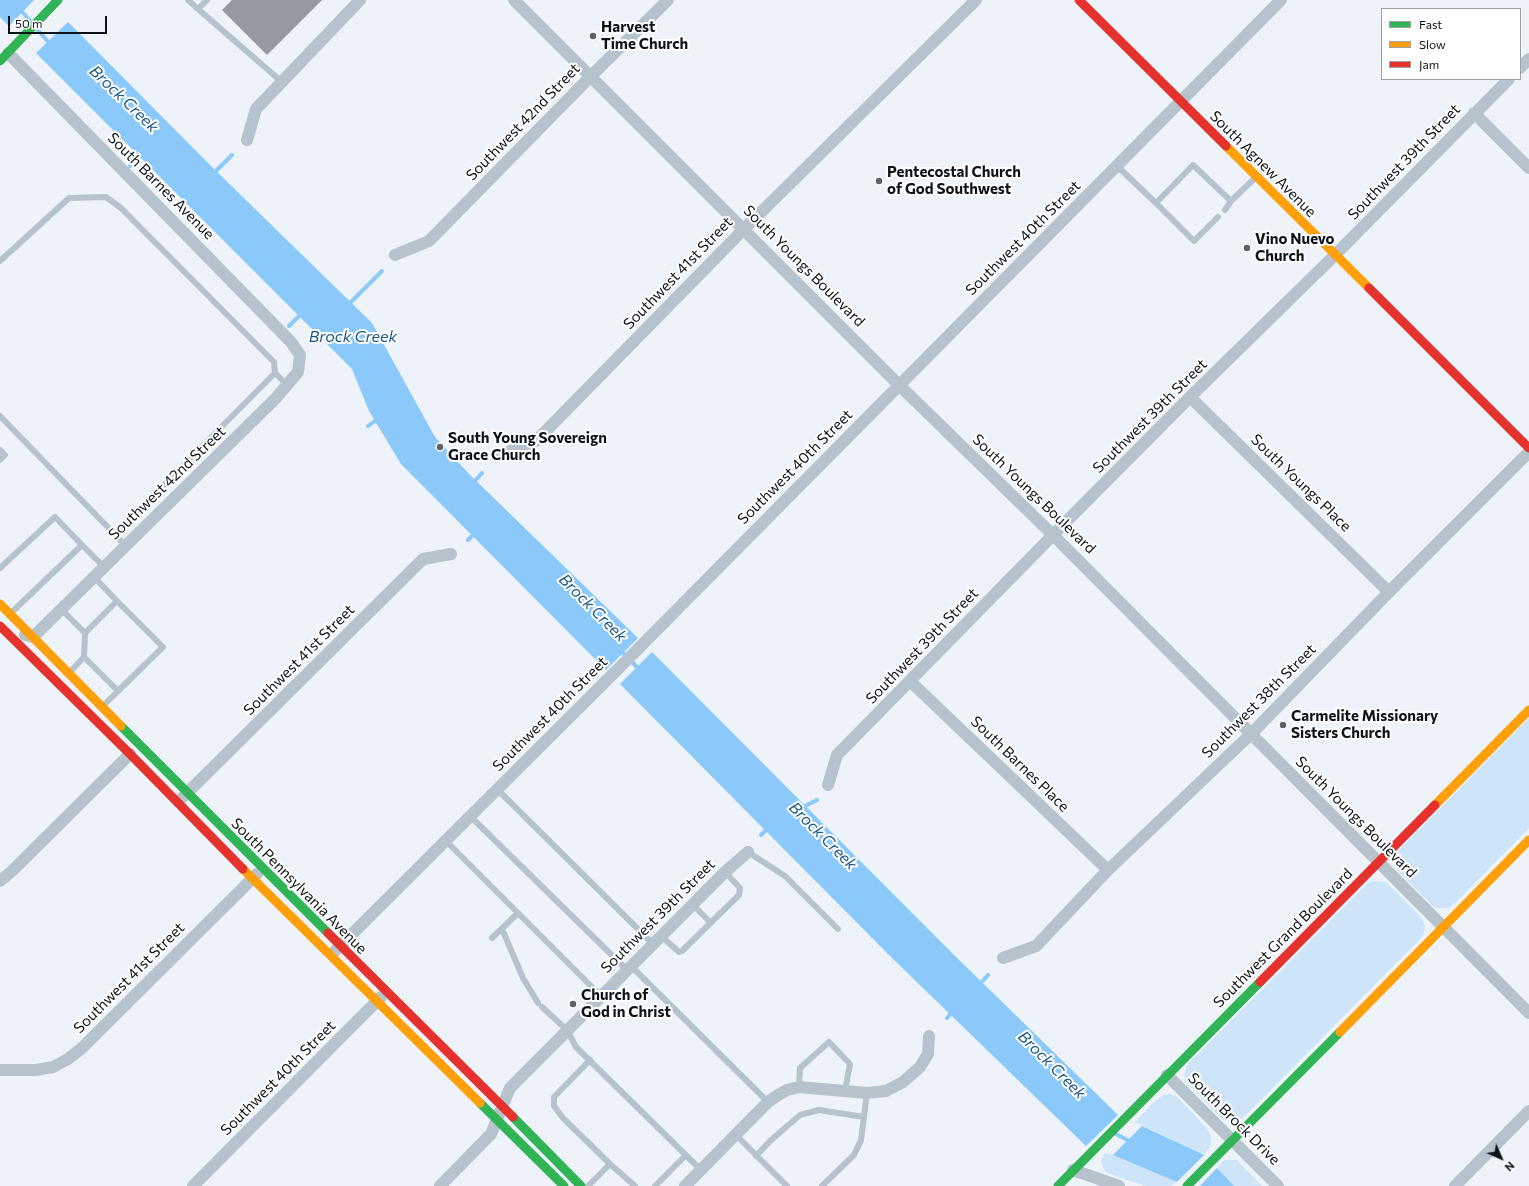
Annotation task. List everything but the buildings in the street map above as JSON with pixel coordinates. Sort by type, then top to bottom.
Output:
[{"type":"street","points":[[4,57],[58,0]]},
{"type":"street","points":[[247,140],[256,109],[360,0]]},
{"type":"street","name":"South Youngs Boulevard","points":[[514,0],[899,385],[1053,535],[1529,1013]]},
{"type":"street","name":"Southwest 42nd Street","points":[[395,255],[429,241],[668,0]]},
{"type":"street","name":"Southwest 41st Street","points":[[497,456],[536,441],[744,229],[976,0]]},
{"type":"street","name":"South Agnew Avenue","points":[[1080,0],[1529,448]]},
{"type":"street","name":"Southwest 40th Street","points":[[330,956],[1281,0]]},
{"type":"street","name":"South Barnes Avenue","points":[[4,57],[291,342]]},
{"type":"street","points":[[1521,67],[1529,59]]},
{"type":"street","name":"Southwest 39th Street","points":[[828,785],[837,755],[1190,397],[1335,255],[1508,80]]},
{"type":"street","points":[[1474,113],[1529,168]]},
{"type":"street","name":"Southwest 42nd Street","points":[[33,637],[276,398],[298,372],[300,355],[291,342]]},
{"type":"street","name":"South Youngs Place","points":[[1190,397],[1389,592]]},
{"type":"street","name":"Southwest 38th Street","points":[[1003,958],[1036,946],[1108,870],[1251,734],[1389,592],[1529,452]]},
{"type":"street","name":"Southwest 41st Street","points":[[177,803],[423,559],[451,554]]},
{"type":"street","name":"South Pennsylvania Avenue","points":[[0,604],[187,793],[502,1106],[580,1186]]},
{"type":"street","points":[[1,628],[33,637]]},
{"type":"street","name":"South Pennsylvania Avenue","points":[[1,628],[130,754],[330,956],[564,1186]]},
{"type":"street","name":"South Barnes Place","points":[[910,681],[1108,870]]},
{"type":"street","name":"Southwest Grand Boulevard","points":[[1058,1186],[1529,710]]},
{"type":"street","points":[[0,882],[130,754]]},
{"type":"street","points":[[1187,1186],[1529,840]]},
{"type":"street","name":"Southwest 39th Street","points":[[440,1186],[492,1134],[510,1088],[657,940],[748,852]]},
{"type":"street","name":"Southwest 41st Street","points":[[0,1070],[36,1070],[53,1067],[68,1059],[82,1048],[262,868]]},
{"type":"street","name":"Southwest 40th Street","points":[[193,1186],[386,992]]},
{"type":"street","points":[[685,1186],[768,1102],[787,1090],[799,1087],[866,1093],[886,1091],[903,1082],[920,1067],[928,1054],[929,1036]]},
{"type":"street","name":"South Brock Drive","points":[[1167,1075],[1278,1186]]},
{"type":"street","points":[[1455,1186],[1529,1111]]},
{"type":"street","points":[[1073,1170],[1119,1186]]},
{"type":"lane","points":[[188,0],[282,82]]},
{"type":"lane","points":[[198,10],[207,0]]},
{"type":"lane","points":[[1156,203],[1193,165],[1231,201]]},
{"type":"lane","points":[[1117,166],[1194,241],[1218,217]]},
{"type":"lane","points":[[1225,210],[1231,201],[1256,176]]},
{"type":"lane","points":[[0,260],[69,198],[106,197],[122,208],[274,362],[275,373],[287,385]]},
{"type":"lane","points":[[115,534],[275,373]]},
{"type":"lane","points":[[0,416],[126,546]]},
{"type":"lane","points":[[0,450],[5,455],[0,460]]},
{"type":"lane","points":[[0,568],[55,517],[104,567]]},
{"type":"lane","points":[[10,614],[82,545]]},
{"type":"lane","points":[[94,578],[163,647],[102,707]]},
{"type":"lane","points":[[84,633],[117,601]]},
{"type":"lane","points":[[61,609],[84,633],[84,657],[118,691]]},
{"type":"lane","points":[[68,673],[84,657]]},
{"type":"lane","points":[[497,789],[657,940],[679,952],[682,952],[739,895],[740,888],[726,872]]},
{"type":"lane","points":[[470,816],[733,1065],[768,1102]]},
{"type":"lane","points":[[446,841],[601,996]]},
{"type":"lane","points":[[748,852],[785,876],[838,929]]},
{"type":"lane","points":[[693,905],[711,923]]},
{"type":"lane","points":[[492,938],[518,913]]},
{"type":"lane","points":[[502,928],[523,978],[540,1005],[567,1030],[576,1047],[701,1170]]},
{"type":"lane","points":[[799,1087],[800,1068],[829,1042],[850,1064],[844,1091]]},
{"type":"lane","points":[[590,1060],[554,1097],[554,1106],[563,1118],[635,1186]]},
{"type":"lane","points":[[822,1186],[854,1155],[861,1140],[866,1093]]},
{"type":"lane","points":[[756,1156],[770,1141],[800,1115],[819,1110],[864,1117]]},
{"type":"lane","points":[[736,1135],[787,1186]]},
{"type":"lane","points":[[655,1186],[686,1155]]},
{"type":"lane","points":[[588,1186],[610,1164]]},
{"type":"shaded area","points":[[1529,718],[1529,828],[1455,903],[1448,908],[1435,908],[1397,870],[1395,860],[1398,851]]},
{"type":"shaded area","points":[[1373,881],[1386,882],[1418,914],[1425,927],[1424,933],[1419,940],[1242,1119],[1228,1122],[1223,1120],[1187,1083],[1184,1076],[1187,1065],[1368,883]]},
{"type":"shaded area","points":[[1170,1094],[1177,1097],[1207,1128],[1211,1137],[1211,1145],[1204,1155],[1135,1122],[1163,1095]]},
{"type":"shaded area","points":[[1105,1153],[1177,1182],[1171,1186],[1145,1186],[1107,1173],[1103,1168],[1101,1160]]},
{"type":"shaded area","points":[[1224,1160],[1237,1160],[1262,1186],[1200,1186]]},
{"type":"water","points":[[0,0],[34,0],[9,26],[0,17]]},
{"type":"water","name":"Brock Creek","points":[[68,22],[211,166],[372,323],[435,437],[469,474],[638,638],[606,670],[401,464],[369,411],[352,369],[36,53]]},
{"type":"water","name":"Brock Creek","points":[[652,652],[952,953],[1118,1115],[1086,1146],[892,958],[620,684]]},
{"type":"water","points":[[1142,1126],[1204,1155],[1177,1182],[1113,1155]]},
{"type":"water","points":[[1217,1168],[1234,1186],[1200,1186]]},
{"type":"waterway","name":"Brock Creek","points":[[12,0],[31,22]]},
{"type":"waterway","name":"Brock Creek","points":[[36,28],[51,45]]},
{"type":"waterway","points":[[130,166],[143,153]]},
{"type":"waterway","points":[[213,174],[232,155]]},
{"type":"waterway","points":[[348,305],[382,271]]},
{"type":"waterway","points":[[289,326],[303,312]]},
{"type":"waterway","points":[[368,426],[379,418]]},
{"type":"waterway","points":[[473,483],[482,473]]},
{"type":"waterway","points":[[468,540],[475,533]]},
{"type":"waterway","name":"Brock Creek","points":[[620,650],[641,671]]},
{"type":"waterway","points":[[802,809],[817,800]]},
{"type":"waterway","points":[[761,835],[768,828]]},
{"type":"waterway","points":[[979,985],[988,975]]},
{"type":"waterway","points":[[947,1018],[953,1011]]},
{"type":"waterway","name":"Brock Creek","points":[[1116,1134],[1131,1142]]},
{"type":"traffic: fast","points":[[0,61],[58,0]]},
{"type":"traffic: fast","points":[[121,726],[328,933]]},
{"type":"traffic: fast","points":[[1058,1186],[1260,982]]},
{"type":"traffic: fast","points":[[1187,1186],[1340,1032]]},
{"type":"traffic: fast","points":[[480,1103],[564,1186]]},
{"type":"traffic: fast","points":[[513,1117],[581,1186]]},
{"type":"traffic: slow","points":[[1226,146],[1369,288]]},
{"type":"traffic: slow","points":[[0,604],[121,726]]},
{"type":"traffic: slow","points":[[1435,805],[1529,710]]},
{"type":"traffic: slow","points":[[1340,1032],[1529,840]]},
{"type":"traffic: slow","points":[[243,869],[480,1103]]},
{"type":"traffic: jam","points":[[1079,0],[1226,146]]},
{"type":"traffic: jam","points":[[1369,288],[1529,448]]},
{"type":"traffic: jam","points":[[0,626],[130,754],[243,869]]},
{"type":"traffic: jam","points":[[1260,982],[1435,805]]},
{"type":"traffic: jam","points":[[328,933],[513,1117]]},
{"type":"place","name":"Harvest Time Church","points":[[593,36]]},
{"type":"place","name":"Pentecostal Church of God Southwest","points":[[879,181]]},
{"type":"place","name":"Vino Nuevo Church","points":[[1247,248]]},
{"type":"place","name":"South Young Sovereign Grace Church","points":[[440,447]]},
{"type":"place","name":"Carmelite Missionary Sisters Church","points":[[1283,725]]},
{"type":"place","name":"Church of God in Christ","points":[[573,1004]]}]
